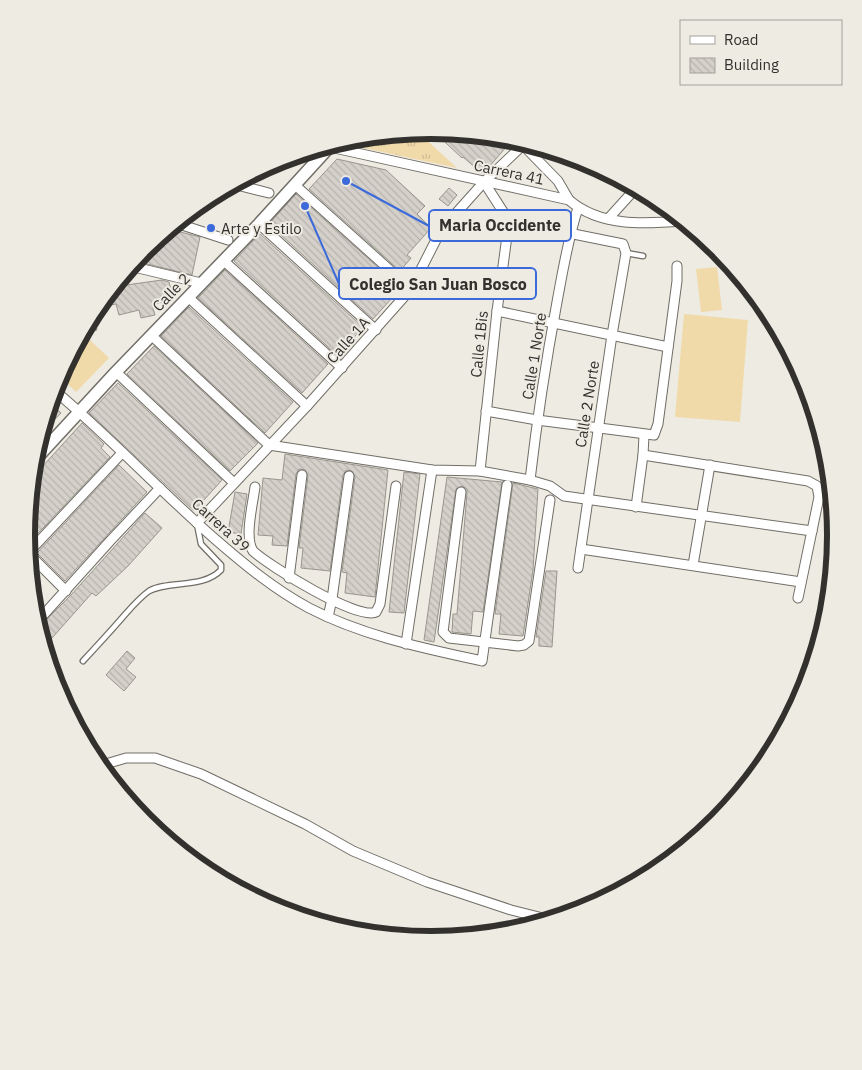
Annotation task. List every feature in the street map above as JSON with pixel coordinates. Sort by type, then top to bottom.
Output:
[{"type":"street","name":"Carrera 41","points":[[345,149],[569,200],[578,208],[592,215],[608,219],[645,224],[673,222]]},
{"type":"street","name":"Calle 1A","points":[[197,523],[376,330],[411,289],[441,230],[517,149]]},
{"type":"street","points":[[531,152],[558,181],[569,200]]},
{"type":"street","name":"Calle 2","points":[[45,450],[151,335],[259,224],[322,154]]},
{"type":"street","points":[[484,182],[509,221],[570,232],[625,249]]},
{"type":"street","points":[[295,185],[411,289]]},
{"type":"street","points":[[243,187],[269,193]]},
{"type":"street","points":[[608,219],[631,193]]},
{"type":"street","name":"Calle 1 Norte","points":[[530,480],[537,420],[553,323],[570,232],[578,208]]},
{"type":"street","name":"Calle 1Bis","points":[[480,472],[497,311],[509,221]]},
{"type":"street","points":[[259,224],[376,330]]},
{"type":"street","points":[[183,226],[228,240]]},
{"type":"street","name":"Calle 2 Norte","points":[[578,568],[625,249]]},
{"type":"street","points":[[224,261],[342,368]]},
{"type":"street","points":[[486,411],[537,420],[654,435],[658,424],[677,281],[677,266]]},
{"type":"street","points":[[139,268],[201,283]]},
{"type":"street","points":[[188,297],[306,406]]},
{"type":"street","points":[[497,311],[668,348]]},
{"type":"street","points":[[151,335],[269,445],[432,470],[480,472],[530,480],[550,486],[564,496],[812,531]]},
{"type":"street","points":[[116,372],[234,483]]},
{"type":"street","name":"Carrera 39","points":[[60,396],[197,523],[272,586],[328,617],[406,644],[482,661],[484,642]]},
{"type":"street","points":[[636,507],[644,435]]},
{"type":"street","points":[[35,545],[122,453]]},
{"type":"street","points":[[643,455],[808,481],[817,486],[819,497],[798,598]]},
{"type":"street","points":[[693,566],[710,466]]},
{"type":"street","points":[[406,644],[432,470]]},
{"type":"street","points":[[289,578],[302,475]]},
{"type":"street","points":[[328,617],[349,476]]},
{"type":"street","points":[[484,642],[507,485]]},
{"type":"street","points":[[255,487],[250,546],[257,555],[289,578],[332,600],[368,614],[374,614],[378,610],[396,486]]},
{"type":"street","points":[[44,615],[160,488]]},
{"type":"street","points":[[461,492],[443,632],[449,638],[518,646],[524,645],[529,641],[550,500]]},
{"type":"street","points":[[581,549],[801,582]]},
{"type":"street","points":[[36,561],[66,592]]},
{"type":"street","points":[[108,763],[126,758],[155,758],[209,778],[305,824],[353,851],[427,882],[511,910],[537,917]]},
{"type":"lane","points":[[625,249],[643,256]]},
{"type":"lane","points":[[83,661],[148,592],[158,587],[189,584],[218,574],[221,570],[221,565],[201,544],[197,523]]},
{"type":"green space","points":[[426,139],[457,168],[356,147],[379,142]]},
{"type":"green space","points":[[717,267],[722,310],[701,312],[696,269]]},
{"type":"green space","points":[[684,314],[748,320],[740,422],[675,417]]},
{"type":"green space","points":[[90,340],[109,358],[76,392],[65,382],[82,348]]},
{"type":"building","points":[[442,139],[483,142],[506,147],[483,174]]},
{"type":"building","points":[[337,159],[386,170],[425,206],[417,214],[431,228],[407,255],[411,258],[400,271],[309,189]]},
{"type":"building","points":[[449,188],[457,195],[448,206],[439,199]]},
{"type":"building","points":[[296,194],[401,288],[373,319],[269,224]]},
{"type":"building","points":[[177,231],[200,237],[192,275],[143,263]]},
{"type":"building","points":[[260,234],[363,327],[338,356],[234,261]]},
{"type":"building","points":[[225,270],[328,364],[302,393],[198,298]]},
{"type":"building","points":[[162,280],[169,282],[172,294],[168,295],[170,300],[152,305],[155,315],[141,318],[139,310],[119,315],[116,304],[109,305],[126,283],[126,285]]},
{"type":"building","points":[[189,307],[293,402],[265,433],[161,336]]},
{"type":"building","points":[[154,346],[258,443],[230,471],[127,374]]},
{"type":"building","points":[[118,383],[222,480],[194,511],[89,413]]},
{"type":"building","points":[[56,408],[61,413],[51,423]]},
{"type":"building","points":[[82,423],[104,444],[101,448],[110,457],[35,536],[38,483],[41,468]]},
{"type":"building","points":[[285,454],[388,470],[375,597],[345,593],[347,573],[342,572],[355,477],[352,471],[346,470],[343,475],[330,571],[301,568],[303,548],[299,548],[308,476],[305,470],[299,469],[296,474],[287,546],[272,545],[273,536],[258,535],[263,478],[282,480]]},
{"type":"building","points":[[119,465],[147,492],[65,581],[37,553]]},
{"type":"building","points":[[404,472],[420,474],[404,613],[389,612]]},
{"type":"building","points":[[447,477],[502,482],[483,612],[473,611],[471,634],[452,632],[453,614],[457,614],[467,493],[467,489],[462,486],[456,489],[434,642],[424,640]]},
{"type":"building","points":[[513,483],[538,489],[533,570],[523,636],[499,634],[501,614],[495,614]]},
{"type":"building","points":[[235,492],[247,494],[241,534],[228,532]]},
{"type":"building","points":[[145,513],[162,528],[128,566],[96,596],[92,593],[49,641],[45,621]]},
{"type":"building","points":[[546,571],[557,571],[552,647],[539,646],[539,637],[536,637]]},
{"type":"building","points":[[127,651],[135,658],[126,669],[136,677],[124,691],[106,675]]},
{"type":"place","name":"Maria Occidente","points":[[346,181]]},
{"type":"place","name":"Colegio San Juan Bosco","points":[[305,206]]},
{"type":"place","name":"Arte y Estilo","points":[[211,228]]}]
